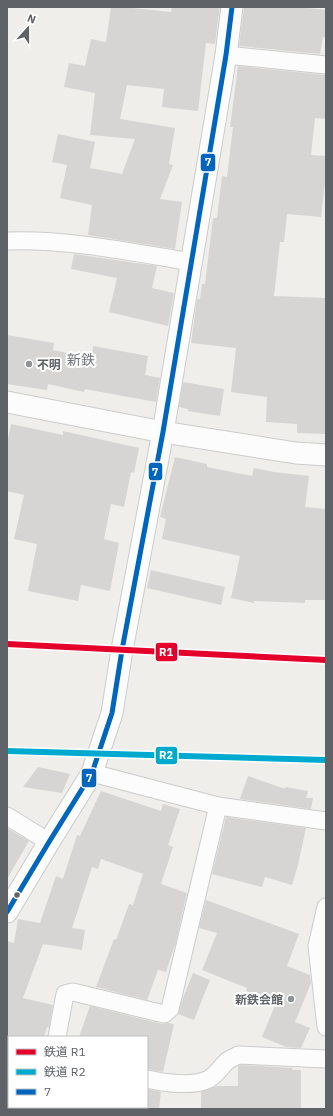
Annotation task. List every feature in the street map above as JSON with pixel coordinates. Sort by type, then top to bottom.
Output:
[{"type":"street","points":[[7,912],[92,773],[112,713],[123,643],[163,432],[192,262],[226,55],[232,7]]},
{"type":"street","points":[[226,55],[326,65]]},
{"type":"street","points":[[7,241],[28,240],[67,243],[124,250],[192,262]]},
{"type":"street","points":[[7,402],[163,432],[296,453],[326,455]]},
{"type":"street","points":[[92,773],[218,806],[326,821]]},
{"type":"street","points":[[57,1036],[65,994],[73,992],[164,1014],[170,1009],[218,806]]},
{"type":"street","points":[[7,816],[49,842]]},
{"type":"street","points":[[326,907],[317,946],[326,1027]]},
{"type":"street","points":[[148,1079],[163,1083],[191,1083],[208,1079],[221,1070],[228,1060],[238,1055],[326,1059]]},
{"type":"building","points":[[111,7],[171,12],[172,7],[220,7],[215,44],[206,43],[198,111],[162,107],[164,89],[127,85],[120,119],[175,128],[169,164],[173,165],[160,199],[182,202],[175,249],[88,235],[92,205],[60,198],[67,165],[52,162],[58,134],[95,142],[90,168],[122,174],[135,139],[90,135],[95,93],[64,87],[69,63],[85,66],[91,39],[106,42]]},
{"type":"building","points":[[244,7],[298,7],[326,10],[326,38],[323,37],[320,54],[239,46]]},
{"type":"building","points":[[238,66],[326,75],[326,119],[315,118],[311,155],[326,156],[326,174],[321,217],[287,214],[284,242],[280,242],[274,296],[326,298],[326,434],[297,433],[297,424],[266,422],[267,397],[231,392],[236,348],[191,343],[197,299],[200,299],[202,284],[205,284],[213,218],[217,218],[222,176],[227,177],[233,127],[230,127]]},
{"type":"building","points":[[74,254],[157,266],[152,288],[174,293],[168,326],[109,312],[117,278],[71,269]]},
{"type":"building","points":[[7,335],[54,343],[53,350],[92,358],[93,346],[148,356],[145,375],[160,378],[156,402],[85,389],[84,392],[48,384],[47,390],[7,384]]},
{"type":"building","points":[[183,382],[224,389],[220,416],[188,411],[188,409],[179,407]]},
{"type":"building","points":[[11,424],[63,435],[63,431],[139,448],[134,473],[131,472],[124,507],[111,504],[104,539],[119,543],[110,591],[81,585],[78,601],[28,591],[37,544],[14,539],[24,495],[7,491],[7,444]]},
{"type":"building","points":[[175,457],[207,464],[207,467],[252,476],[254,468],[309,476],[305,507],[326,509],[326,600],[305,600],[305,603],[254,601],[254,603],[231,598],[240,556],[162,539],[166,519],[160,517]]},
{"type":"building","points":[[151,570],[225,587],[221,605],[147,588]]},
{"type":"building","points":[[38,767],[70,774],[62,793],[23,787]]},
{"type":"building","points":[[248,776],[285,789],[286,787],[308,791],[306,798],[313,798],[311,809],[240,799]]},
{"type":"building","points":[[101,791],[161,811],[163,804],[180,809],[168,845],[173,847],[161,884],[187,893],[176,942],[166,972],[158,970],[147,1000],[96,987],[114,939],[116,940],[129,904],[133,905],[143,874],[101,859],[98,869],[92,867],[72,928],[85,930],[82,950],[43,944],[23,998],[53,1005],[49,1028],[47,1027],[44,1036],[7,1037],[7,941],[14,943],[18,919],[40,923],[56,876],[63,879],[77,835],[80,836]]},
{"type":"building","points":[[226,817],[306,828],[292,885],[265,877],[262,887],[212,874]]},
{"type":"building","points":[[7,828],[29,841],[7,879]]},
{"type":"building","points":[[206,900],[299,934],[287,966],[310,975],[311,983],[295,1022],[310,1028],[301,1048],[286,1047],[262,1037],[276,1003],[246,991],[247,988],[202,970],[217,933],[199,928]]},
{"type":"building","points":[[193,973],[210,980],[194,1020],[178,1014]]},
{"type":"building","points":[[90,1006],[162,1024],[174,1024],[163,1072],[148,1069],[148,1036],[79,1036]]},
{"type":"building","points":[[238,1066],[293,1068],[292,1070],[301,1070],[301,1109],[201,1109],[201,1092],[217,1086],[238,1086]]},
{"type":"building","points":[[148,1089],[161,1092],[159,1109],[147,1108]]},
{"type":"rail line","name":"R1","points":[[7,644],[326,660]]},
{"type":"rail line","name":"R2","points":[[7,751],[326,760]]},
{"type":"transit line","name":"7","points":[[7,912],[92,773],[112,713],[122,650],[163,432],[226,55],[232,7]]},
{"type":"place","name":"不明","points":[[29,364]]},
{"type":"place","name":"新鉄会館","points":[[291,999]]},
{"type":"district","name":"新鉄","points":[[81,360]]}]
